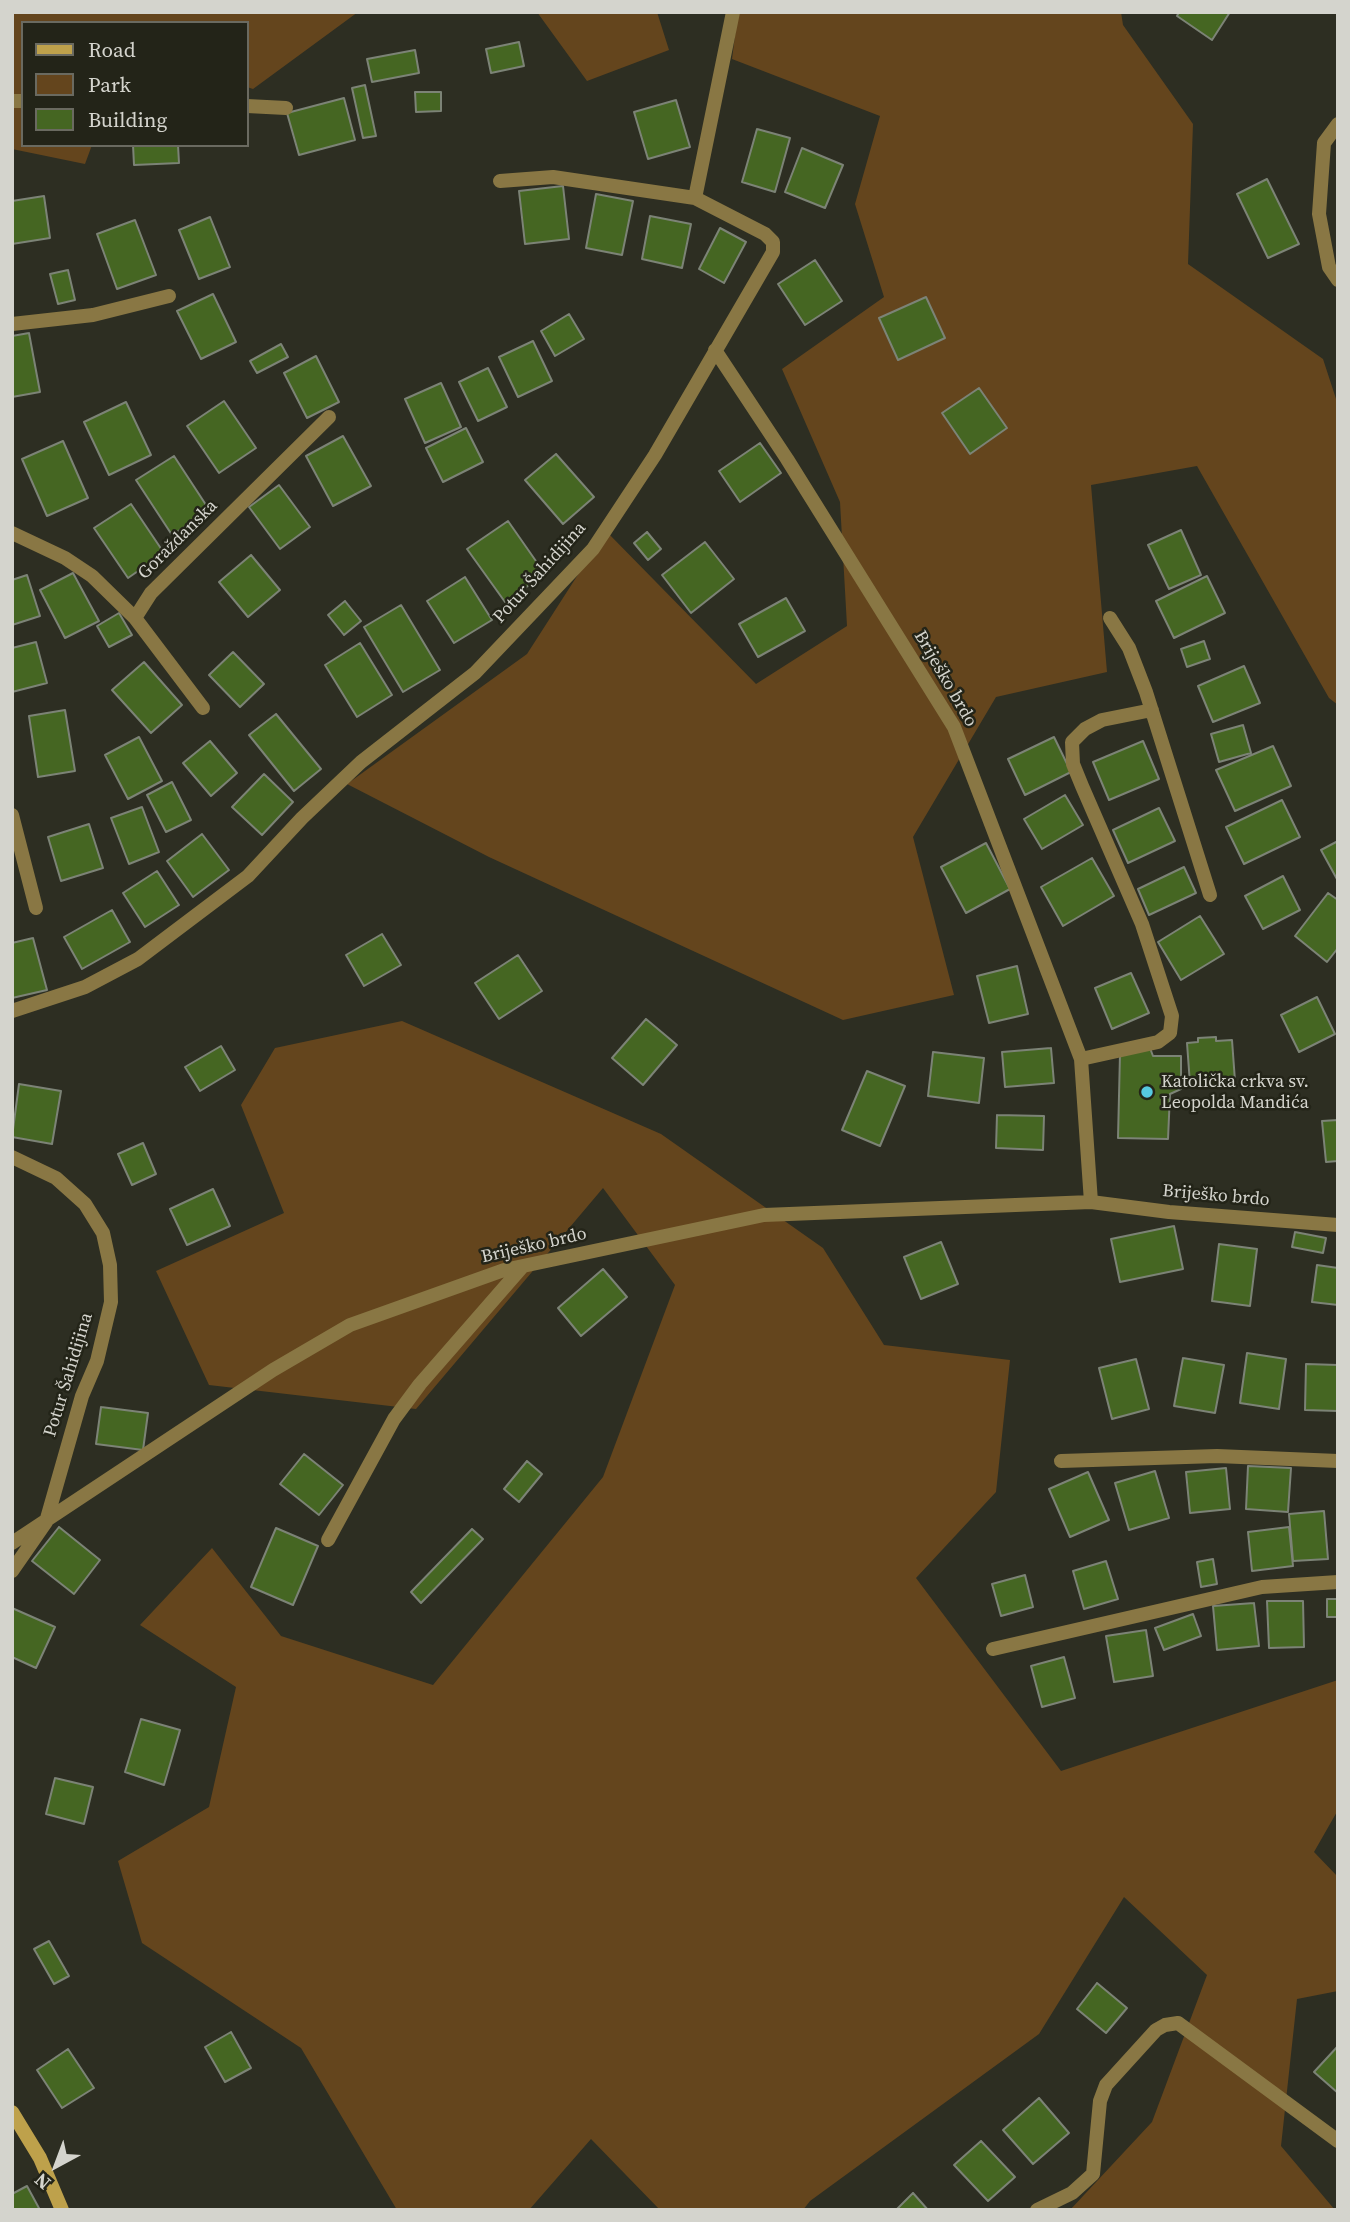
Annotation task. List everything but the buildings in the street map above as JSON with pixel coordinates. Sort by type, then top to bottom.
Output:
[{"type":"street","points":[[695,198],[733,12]]},
{"type":"street","points":[[248,106],[286,108]]},
{"type":"street","points":[[1338,124],[1324,143],[1319,215],[1329,267],[1338,280]]},
{"type":"street","name":"Potur Šahidijina","points":[[12,1012],[85,987],[138,959],[248,876],[302,817],[361,762],[475,673],[593,549],[655,455],[773,252],[774,242],[765,234],[695,198],[553,177],[500,181]]},
{"type":"street","points":[[12,324],[93,314],[169,296]]},
{"type":"street","name":"Briješko brdo","points":[[715,350],[788,459],[954,727],[1081,1059],[1091,1202]]},
{"type":"street","name":"Goraždanska","points":[[135,618],[151,593],[330,417]]},
{"type":"street","points":[[12,533],[65,558],[92,576],[135,618],[202,708]]},
{"type":"street","points":[[1110,618],[1129,648],[1152,710],[1210,895]]},
{"type":"street","points":[[1081,1059],[1158,1042],[1170,1033],[1172,1016],[1142,925],[1073,764],[1072,742],[1085,730],[1102,720],[1152,710]]},
{"type":"street","points":[[12,816],[36,908]]},
{"type":"street","name":"Potur Šahidijina","points":[[12,1157],[56,1178],[85,1205],[103,1233],[110,1265],[111,1302],[96,1361],[82,1396],[46,1522]]},
{"type":"street","name":"Briješko brdo","points":[[12,1544],[272,1370],[350,1325],[504,1270],[764,1216],[1091,1202],[1168,1212],[1338,1225]]},
{"type":"street","points":[[328,1540],[394,1419],[420,1384],[523,1266]]},
{"type":"street","points":[[1061,1461],[1217,1456],[1338,1461]]},
{"type":"street","points":[[12,1571],[46,1522]]},
{"type":"street","points":[[993,1649],[1262,1587],[1338,1582]]},
{"type":"street","points":[[1037,2210],[1072,2193],[1093,2174],[1100,2101],[1106,2085],[1156,2030],[1166,2025],[1178,2023],[1338,2141]]},
{"type":"street","points":[[12,2112],[40,2158],[62,2210]]},
{"type":"green space","points":[[12,12],[358,12],[253,89],[248,87],[248,21],[21,21],[21,147],[91,147],[85,164],[12,149]]},
{"type":"green space","points":[[537,12],[657,12],[669,50],[587,81]]},
{"type":"green space","points":[[738,12],[1121,12],[1123,25],[1193,124],[1188,264],[1323,359],[1338,405],[1338,705],[1329,698],[1197,466],[1091,485],[1107,672],[996,697],[913,837],[954,995],[843,1020],[489,857],[347,784],[527,654],[606,531],[756,684],[847,626],[840,502],[782,369],[884,297],[855,204],[880,116],[732,59]]},
{"type":"green space","points":[[402,1021],[661,1134],[823,1248],[884,1345],[1010,1360],[996,1492],[916,1578],[1061,1771],[1338,1680],[1338,1810],[1314,1852],[1338,1877],[1338,1991],[1297,1999],[1281,2146],[1335,2210],[1070,2210],[1152,2122],[1207,1975],[1124,1897],[1039,2034],[810,2201],[803,2210],[660,2210],[591,2139],[529,2210],[397,2210],[301,2048],[142,1943],[118,1861],[209,1807],[236,1687],[140,1625],[212,1548],[281,1636],[433,1685],[603,1477],[675,1285],[603,1188],[416,1409],[209,1385],[156,1271],[284,1213],[241,1105],[275,1048]]},
{"type":"place","name":"Katolička crkva sv. Leopolda Mandića","points":[[1147,1092]]}]
